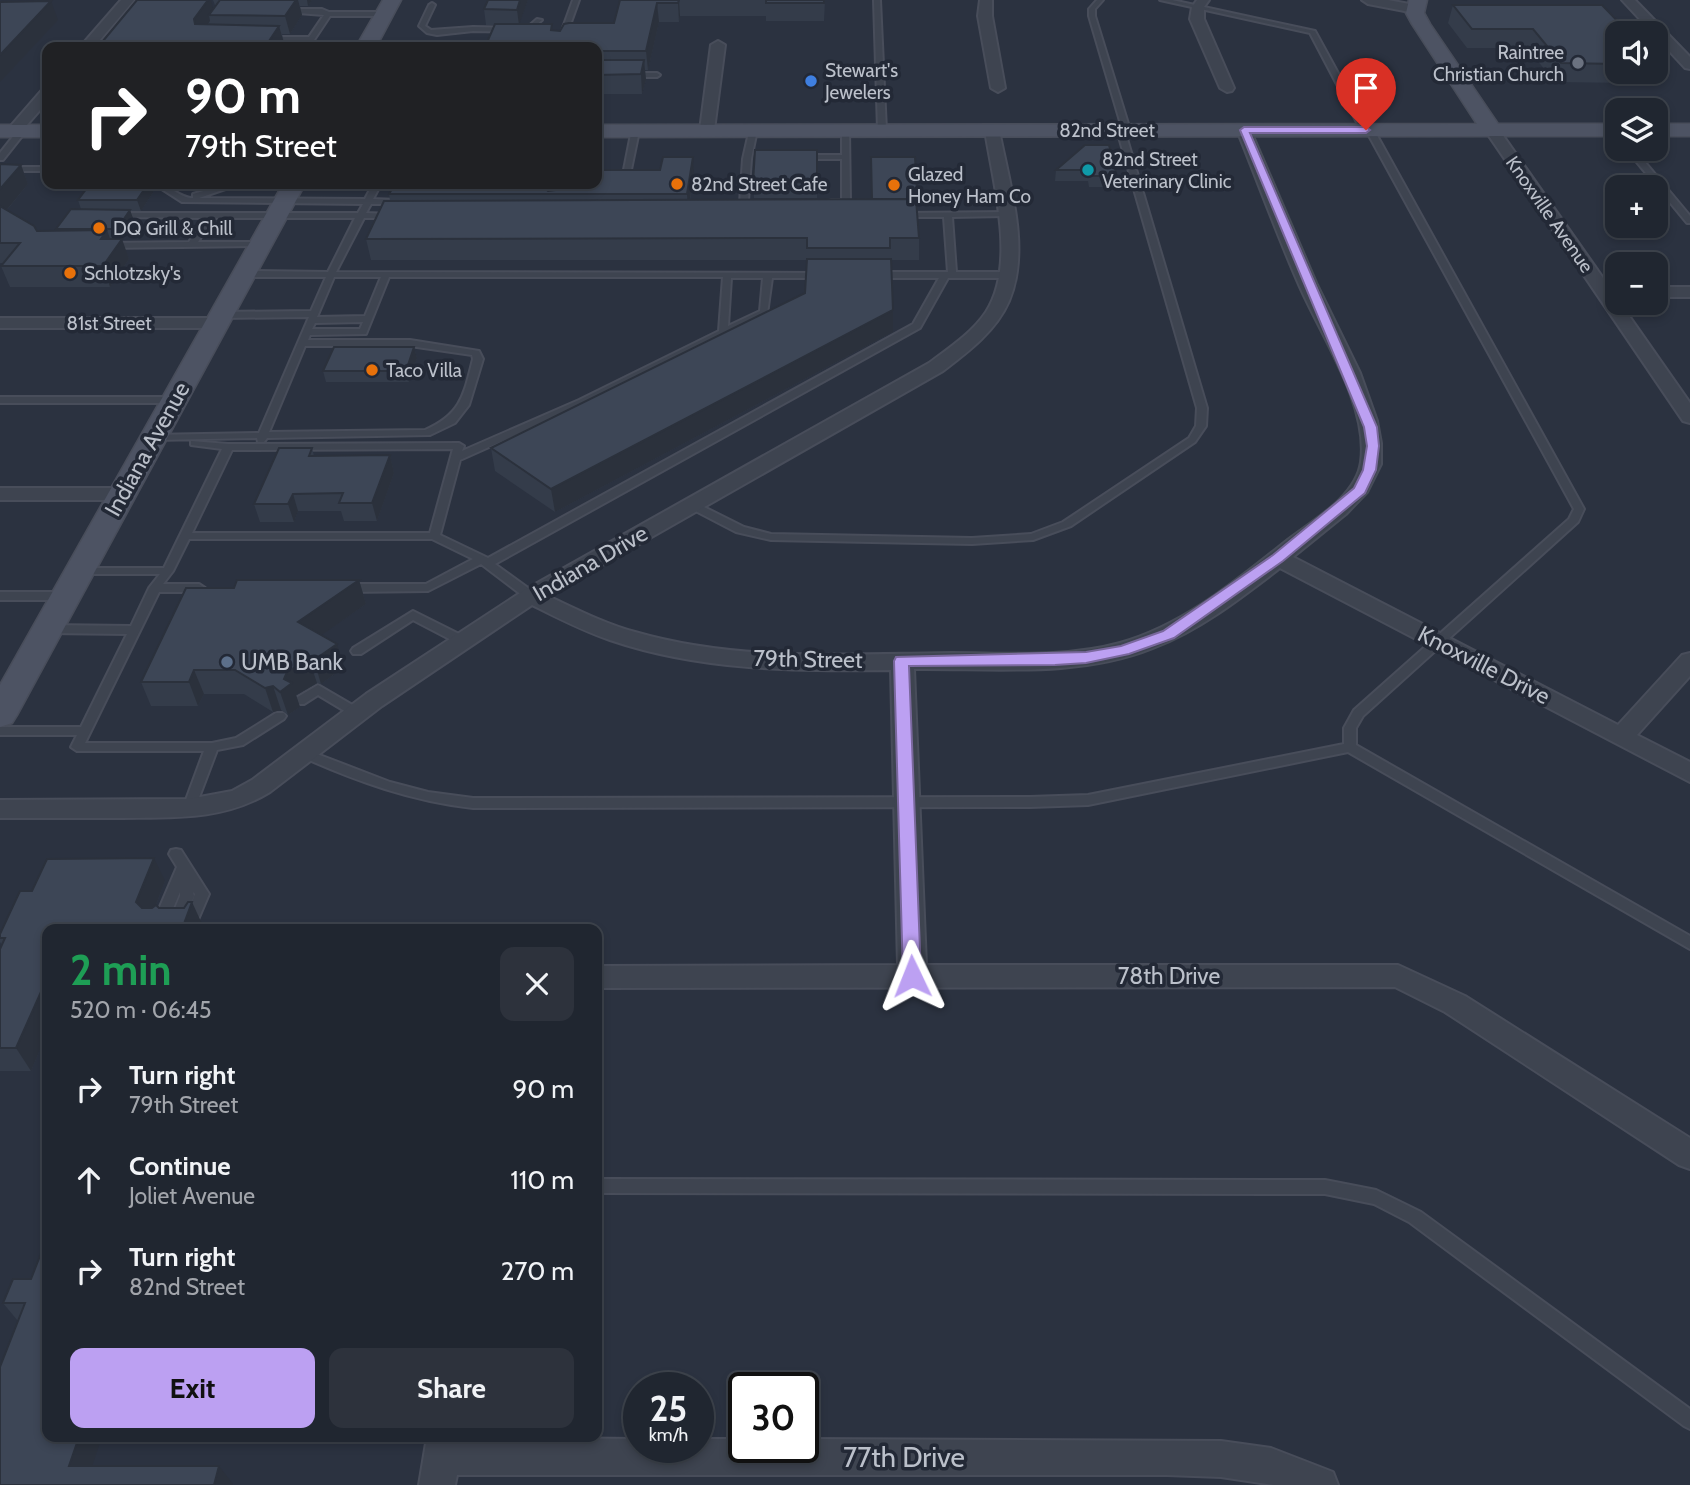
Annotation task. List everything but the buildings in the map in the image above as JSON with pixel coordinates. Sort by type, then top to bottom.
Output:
[{"type":"main road","name":"Knoxville Avenue","points":[[1417,4],[1421,24],[1492,130]]},
{"type":"main road","points":[[369,42],[388,7]]},
{"type":"main road","points":[[1668,130],[1690,130]]},
{"type":"main road","points":[[12,131],[42,131]]},
{"type":"main road","name":"82nd Street","points":[[602,131],[1605,131]]},
{"type":"main road","name":"Indiana Avenue","points":[[0,715],[285,200]]},
{"type":"street","points":[[91,42],[128,0]]},
{"type":"street","points":[[986,0],[985,16],[998,88]]},
{"type":"street","points":[[1368,0],[1417,4]]},
{"type":"street","points":[[1628,0],[1690,65]]},
{"type":"street","points":[[1201,4],[1197,19],[1227,88]]},
{"type":"street","points":[[707,131],[718,45]]},
{"type":"street","points":[[12,131],[42,98]]},
{"type":"street","name":"79th Street","points":[[531,596],[592,625],[623,636],[692,653],[761,660],[1055,660],[1124,650],[1168,635],[1278,558],[1360,490],[1370,470],[1373,446],[1362,404],[1308,285],[1244,130]]},
{"type":"street","name":"Knoxville Avenue","points":[[1492,130],[1605,284]]},
{"type":"street","name":"Indiana Drive","points":[[0,809],[189,808],[221,804],[241,797],[261,786],[357,712],[531,596],[945,360],[964,346],[987,322],[1001,301],[1009,275],[1010,249],[992,131]]},
{"type":"street","points":[[1668,292],[1690,292]]},
{"type":"street","name":"Knoxville Avenue","points":[[1626,315],[1690,417]]},
{"type":"street","name":"81st Street","points":[[0,323],[219,319]]},
{"type":"street","points":[[0,494],[122,494]]},
{"type":"street","name":"Knoxville Drive","points":[[1278,558],[1690,773]]},
{"type":"street","points":[[902,661],[912,976]]},
{"type":"street","points":[[1621,737],[1690,661]]},
{"type":"street","name":"78th Drive","points":[[602,977],[1398,976],[1455,1004],[1690,1156]]},
{"type":"street","name":"77th Drive","points":[[442,1460],[1167,1457],[1221,1459],[1271,1466],[1320,1485]]},
{"type":"lane","points":[[561,42],[576,0]]},
{"type":"lane","points":[[877,0],[882,131]]},
{"type":"lane","points":[[692,505],[755,536],[972,541],[1033,537],[1067,524],[1192,440],[1203,421],[1202,408],[1092,16],[1091,9],[1100,0]]},
{"type":"lane","points":[[1163,0],[1201,4],[1313,32],[1579,509],[1574,520],[1358,713],[1350,728],[1350,747]]},
{"type":"lane","points":[[432,5],[422,26],[429,32],[460,34]]},
{"type":"lane","points":[[274,10],[322,11],[328,14],[388,7]]},
{"type":"lane","points":[[309,42],[328,14]]},
{"type":"lane","points":[[437,33],[473,29],[522,29],[539,20]]},
{"type":"lane","points":[[258,38],[291,42]]},
{"type":"lane","points":[[602,75],[657,75]]},
{"type":"lane","points":[[0,158],[12,131]]},
{"type":"lane","points":[[602,183],[625,182],[635,131]]},
{"type":"lane","points":[[753,131],[744,203],[769,203]]},
{"type":"lane","points":[[820,202],[846,202],[845,131]]},
{"type":"lane","points":[[748,156],[762,156]]},
{"type":"lane","points":[[789,157],[845,157]]},
{"type":"lane","points":[[1640,161],[1690,221]]},
{"type":"lane","points":[[0,169],[42,169]]},
{"type":"lane","points":[[166,189],[182,200],[404,202]]},
{"type":"lane","points":[[182,200],[210,189]]},
{"type":"lane","points":[[258,447],[331,274],[374,189]]},
{"type":"lane","points":[[108,215],[209,217],[285,200],[359,216],[400,216]]},
{"type":"lane","points":[[893,215],[1005,215]]},
{"type":"lane","points":[[332,588],[428,587],[485,561],[917,327],[948,275],[947,215]]},
{"type":"lane","points":[[192,245],[209,217]]},
{"type":"lane","points":[[100,246],[261,244]]},
{"type":"lane","points":[[244,274],[836,275]]},
{"type":"lane","points":[[307,332],[363,332],[386,274]]},
{"type":"lane","points":[[723,332],[727,275]]},
{"type":"lane","points":[[456,458],[571,407],[764,312],[768,275]]},
{"type":"lane","points":[[864,275],[1009,275]]},
{"type":"lane","points":[[219,319],[368,319]]},
{"type":"lane","points":[[153,440],[263,435],[427,433],[455,420],[463,409],[478,359],[476,353],[410,343],[302,343]]},
{"type":"lane","points":[[0,400],[175,400]]},
{"type":"lane","points":[[153,440],[228,447],[459,446],[434,536]]},
{"type":"lane","points":[[228,447],[168,571],[155,588],[77,747],[212,747],[239,742],[279,716]]},
{"type":"lane","points":[[185,536],[434,536],[485,561],[531,596]]},
{"type":"lane","points":[[0,596],[168,571]]},
{"type":"lane","points":[[155,588],[210,588]]},
{"type":"lane","points":[[356,651],[413,615],[463,641]]},
{"type":"lane","points":[[48,629],[135,630]]},
{"type":"lane","points":[[300,701],[318,689],[357,712]]},
{"type":"lane","points":[[0,731],[86,731]]},
{"type":"lane","points":[[189,808],[212,747]]},
{"type":"lane","points":[[304,753],[367,782],[437,801],[906,802],[1088,800],[1350,747],[1690,943]]},
{"type":"lane","points":[[176,854],[184,867],[187,896],[183,924]]},
{"type":"lane","points":[[160,924],[184,867]]},
{"type":"lane","points":[[602,1186],[1325,1187],[1376,1197],[1415,1217],[1690,1420]]},
{"type":"place","name":"Raintree Christian Church","points":[[1578,63]]},
{"type":"place","name":"Stewart's Jewelers","points":[[811,81]]},
{"type":"place","name":"82nd Street Veterinary Clinic","points":[[1088,170]]},
{"type":"place","name":"82nd Street Cafe","points":[[677,184]]},
{"type":"place","name":"Glazed Honey Ham Co","points":[[894,185]]},
{"type":"place","name":"DQ Grill & Chill","points":[[99,228]]},
{"type":"place","name":"Schlotzsky's","points":[[70,273]]},
{"type":"place","name":"Taco Villa","points":[[372,370]]},
{"type":"place","name":"UMB Bank","points":[[227,662]]},
{"type":"route","points":[[912,976],[902,661],[1055,660],[1086,657],[1124,650],[1168,635],[1278,558],[1360,490],[1370,470],[1373,446],[1370,427],[1244,130],[1366,130]]}]
